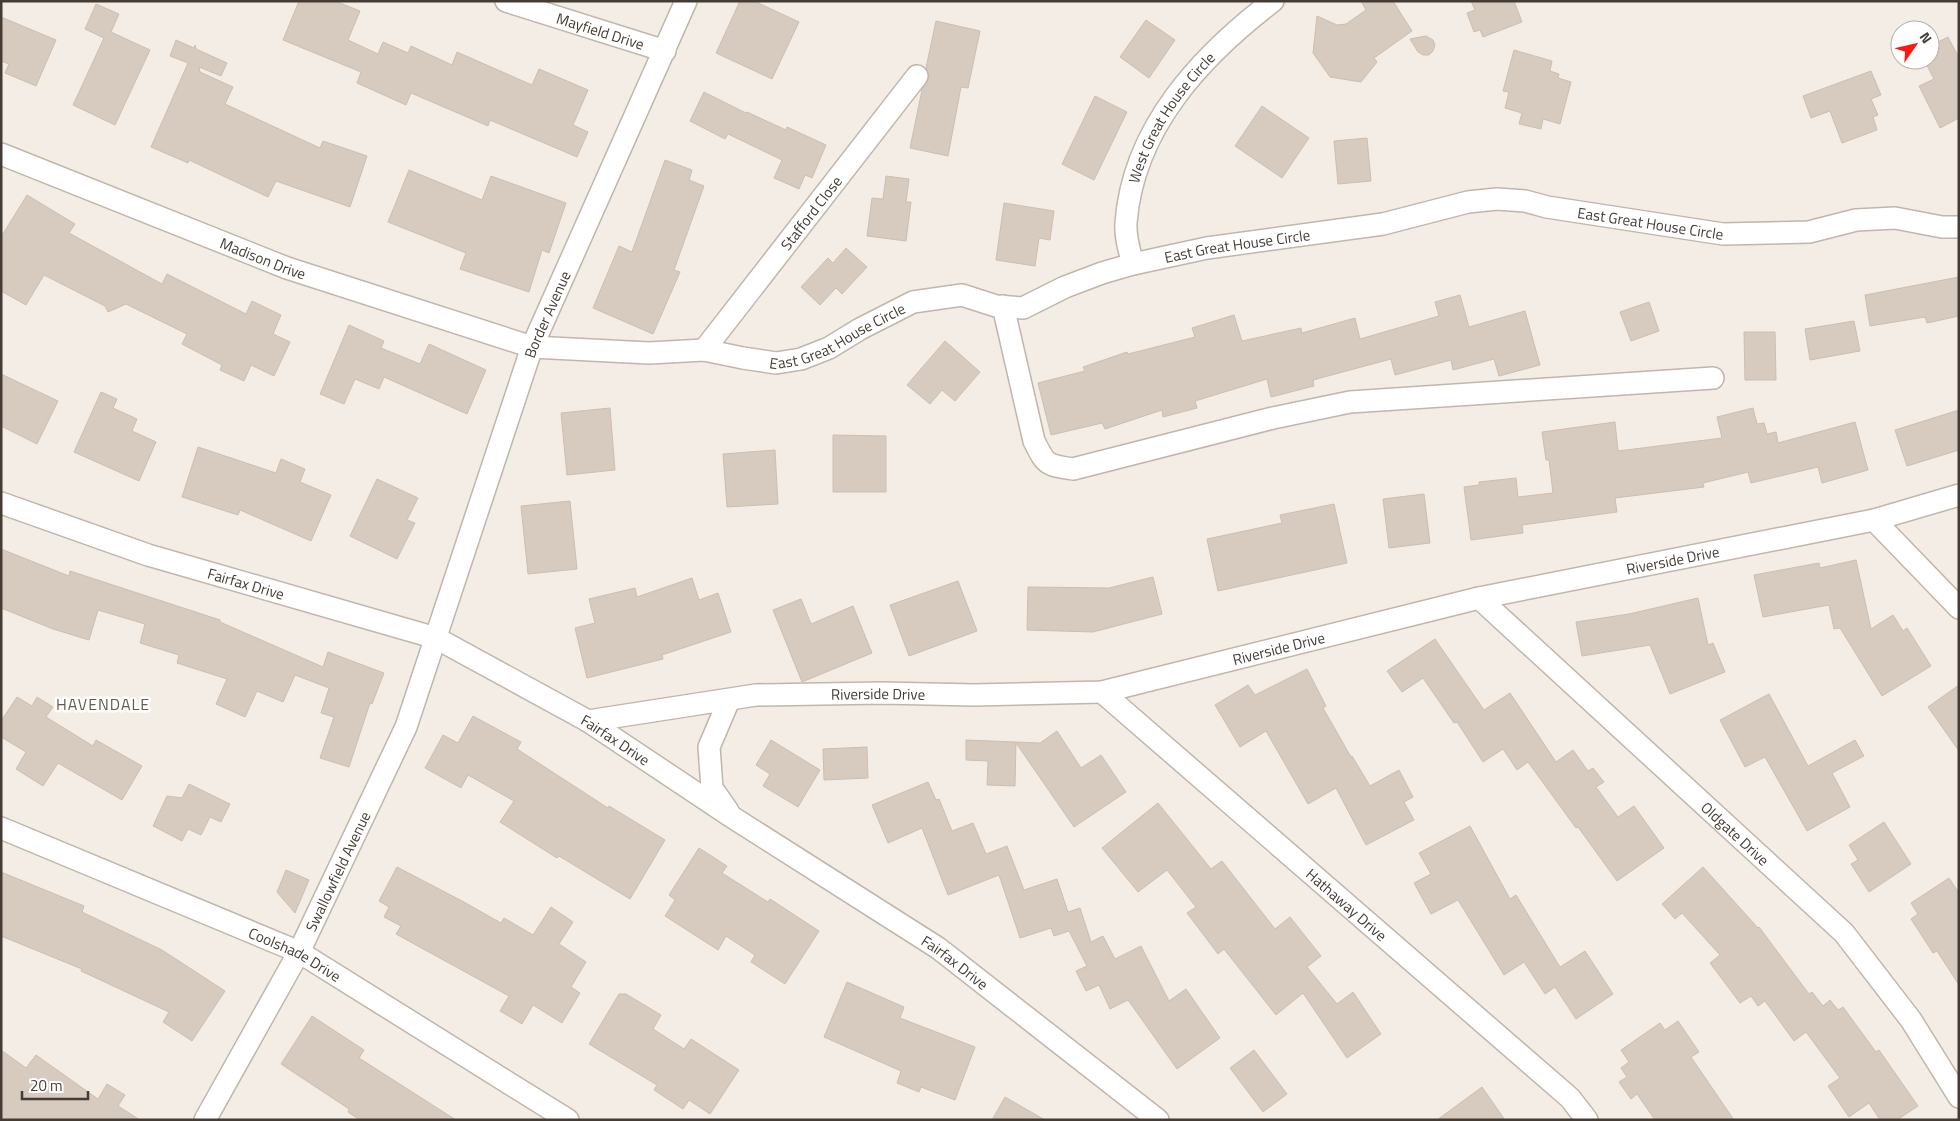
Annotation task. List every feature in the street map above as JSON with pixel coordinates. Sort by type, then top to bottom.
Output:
[{"type":"street","name":"Mayfield Drive","points":[[506,1],[665,51]]},
{"type":"street","name":"Border Avenue","points":[[436,638],[532,347],[686,1]]},
{"type":"street","name":"West Great House Circle","points":[[1133,264],[1127,241],[1126,223],[1133,185],[1146,146],[1156,124],[1170,102],[1212,53],[1273,1]]},
{"type":"street","name":"Stafford Close","points":[[704,350],[917,76]]},
{"type":"street","name":"Madison Drive","points":[[1,154],[286,268],[532,347]]},
{"type":"street","name":"East Great House Circle","points":[[532,347],[649,352],[704,350],[776,363],[801,359],[829,348],[860,329],[914,302],[962,296],[996,306],[1023,308],[1065,287],[1133,264],[1207,248],[1383,224],[1468,202],[1497,199],[1525,201],[1548,207],[1723,234],[1809,232],[1856,220],[1895,218],[1942,227],[1959,227]]},
{"type":"street","points":[[1003,306],[1034,441],[1043,460],[1047,463],[1052,466],[1073,469],[1273,418],[1350,402],[1713,378]]},
{"type":"street","name":"Riverside Drive","points":[[588,722],[766,695],[882,693],[974,695],[1102,692],[1479,598],[1874,520],[1959,495]]},
{"type":"street","name":"Fairfax Drive","points":[[1,503],[148,555],[436,638],[588,722],[732,817],[938,948],[1158,1120]]},
{"type":"street","points":[[1874,520],[1959,608]]},
{"type":"street","name":"Oldgate Drive","points":[[1479,598],[1844,934],[1911,1020],[1959,1096]]},
{"type":"street","name":"Swallowfield Avenue","points":[[205,1120],[299,952],[406,727],[436,638]]},
{"type":"street","name":"Hathaway Drive","points":[[1102,692],[1562,1091],[1588,1120]]},
{"type":"street","points":[[729,700],[709,747],[712,788],[732,817]]},
{"type":"street","name":"Coolshade Drive","points":[[1,828],[299,952],[568,1120]]},
{"type":"building","points":[[299,1],[335,1],[360,11],[348,40],[378,54],[383,42],[408,53],[411,46],[452,65],[457,52],[532,85],[539,69],[588,90],[573,125],[588,132],[577,157],[490,120],[488,126],[411,93],[406,105],[357,83],[361,72],[283,40]]},
{"type":"building","points":[[740,1],[754,1],[799,22],[772,79],[716,53]]},
{"type":"building","points":[[1361,1],[1393,1],[1412,31],[1374,58],[1377,62],[1361,82],[1330,77],[1313,53],[1317,16],[1337,25],[1346,24],[1366,10]]},
{"type":"building","points":[[1471,1],[1514,1],[1522,22],[1483,37],[1480,30],[1474,32],[1467,13],[1475,10]]},
{"type":"building","points":[[96,4],[119,14],[111,32],[150,50],[115,125],[73,105],[104,38],[85,29]]},
{"type":"building","points":[[1,17],[56,40],[36,86],[5,73],[9,64],[1,61]]},
{"type":"building","points":[[1146,20],[1175,40],[1149,78],[1120,57]]},
{"type":"building","points":[[936,21],[980,31],[968,88],[961,87],[948,156],[910,148],[922,90],[929,78],[926,68]]},
{"type":"building","points":[[1426,36],[1433,40],[1435,45],[1429,55],[1423,55],[1418,52],[1410,39]]},
{"type":"building","points":[[1948,37],[1959,58],[1959,118],[1940,128],[1919,86],[1934,79],[1929,70],[1940,70],[1940,41]]},
{"type":"building","points":[[176,40],[194,48],[195,45],[196,49],[227,63],[221,76],[199,67],[200,72],[233,87],[225,104],[320,148],[323,141],[367,156],[350,207],[276,181],[268,197],[189,160],[188,163],[151,147],[188,63],[170,56]]},
{"type":"building","points":[[1514,50],[1552,61],[1550,71],[1559,74],[1558,78],[1571,82],[1560,124],[1543,119],[1541,129],[1519,124],[1522,113],[1505,108],[1509,92],[1503,91]]},
{"type":"building","points":[[1871,71],[1881,95],[1871,99],[1878,115],[1873,117],[1877,130],[1842,143],[1830,111],[1811,118],[1803,96]]},
{"type":"building","points":[[704,92],[746,113],[786,130],[787,127],[826,145],[812,178],[805,175],[799,189],[774,178],[782,160],[728,134],[725,139],[690,121]]},
{"type":"building","points":[[1095,96],[1127,112],[1094,180],[1062,164]]},
{"type":"building","points":[[1262,106],[1309,138],[1282,178],[1235,146]]},
{"type":"building","points":[[1367,138],[1371,181],[1338,184],[1334,141]]},
{"type":"building","points":[[665,160],[692,170],[689,180],[704,186],[674,270],[680,272],[653,334],[593,308],[619,246],[632,252]]},
{"type":"building","points":[[409,170],[482,200],[491,176],[566,203],[549,253],[542,250],[529,292],[460,269],[466,253],[388,222]]},
{"type":"building","points":[[886,176],[909,179],[906,202],[911,202],[906,241],[867,236],[872,198],[883,199]]},
{"type":"building","points":[[27,195],[75,224],[69,233],[162,284],[167,274],[246,314],[252,301],[281,315],[273,334],[290,342],[274,376],[251,365],[244,381],[220,370],[222,365],[182,344],[187,334],[126,304],[108,312],[105,306],[44,275],[26,305],[1,291],[1,237]]},
{"type":"building","points":[[1004,203],[1054,211],[1050,240],[1039,238],[1035,266],[996,260]]},
{"type":"building","points":[[846,248],[867,267],[842,294],[836,288],[820,305],[801,287],[828,258],[833,263]]},
{"type":"building","points":[[1959,277],[1959,316],[1927,323],[1925,317],[1870,326],[1865,295]]},
{"type":"building","points":[[1460,295],[1469,327],[1525,311],[1540,365],[1499,376],[1494,359],[1453,370],[1451,360],[1395,375],[1391,359],[1313,380],[1314,386],[1271,397],[1267,379],[1195,401],[1197,408],[1163,417],[1162,410],[1105,429],[1102,423],[1051,435],[1038,383],[1085,371],[1083,367],[1127,352],[1128,354],[1195,337],[1192,328],[1234,315],[1242,341],[1301,328],[1302,333],[1355,318],[1360,339],[1439,316],[1435,302]]},
{"type":"building","points":[[1649,302],[1659,331],[1631,341],[1620,312]]},
{"type":"building","points":[[1854,321],[1860,351],[1810,360],[1805,329]]},
{"type":"building","points":[[349,325],[384,341],[381,348],[420,364],[429,344],[486,370],[467,414],[384,377],[379,389],[355,379],[344,404],[320,394]]},
{"type":"building","points":[[1744,332],[1775,332],[1776,380],[1745,380]]},
{"type":"building","points":[[945,341],[980,372],[955,401],[942,390],[930,404],[907,385]]},
{"type":"building","points":[[1,374],[58,401],[37,444],[1,426]]},
{"type":"building","points":[[101,392],[117,399],[113,408],[137,419],[132,431],[156,442],[139,481],[74,452]]},
{"type":"building","points":[[610,408],[615,470],[567,475],[561,413]]},
{"type":"building","points":[[1753,408],[1757,424],[1764,423],[1767,434],[1776,432],[1778,443],[1855,422],[1868,470],[1822,483],[1818,467],[1751,483],[1748,472],[1703,483],[1704,487],[1615,498],[1617,512],[1522,525],[1523,533],[1471,540],[1464,487],[1479,485],[1479,482],[1516,478],[1518,497],[1553,493],[1549,460],[1546,460],[1542,432],[1615,422],[1618,451],[1722,438],[1717,417]]},
{"type":"building","points":[[1959,410],[1959,450],[1907,466],[1895,430]]},
{"type":"building","points":[[833,435],[886,436],[886,492],[833,492]]},
{"type":"building","points":[[198,447],[276,473],[281,459],[305,469],[300,482],[331,495],[311,541],[240,510],[238,515],[182,497]]},
{"type":"building","points":[[775,450],[778,504],[727,507],[723,454]]},
{"type":"building","points":[[377,479],[418,498],[407,520],[415,523],[397,559],[350,536]]},
{"type":"building","points":[[1424,494],[1430,543],[1389,548],[1383,499]]},
{"type":"building","points":[[570,501],[577,569],[528,574],[521,506]]},
{"type":"building","points":[[1334,504],[1347,563],[1218,591],[1207,539],[1282,523],[1280,515]]},
{"type":"building","points":[[1,549],[69,576],[70,571],[220,620],[220,622],[323,667],[328,652],[384,673],[372,704],[370,703],[349,767],[320,758],[334,717],[321,713],[329,688],[295,675],[283,702],[257,691],[245,717],[216,704],[227,679],[177,663],[179,655],[140,643],[145,624],[98,610],[89,640],[53,629],[1,608]]},
{"type":"building","points":[[1856,560],[1871,629],[1893,615],[1903,631],[1907,628],[1931,666],[1882,696],[1840,628],[1834,629],[1829,605],[1763,617],[1754,575],[1819,563],[1820,568]]},
{"type":"building","points":[[1153,577],[1162,614],[1093,632],[1027,630],[1028,587],[1109,588]]},
{"type":"building","points":[[692,578],[699,600],[718,593],[731,632],[662,655],[663,659],[587,678],[575,628],[595,623],[589,599],[635,588],[637,597]]},
{"type":"building","points":[[958,581],[977,631],[909,656],[890,605]]},
{"type":"building","points":[[1698,598],[1708,645],[1713,643],[1725,672],[1670,694],[1650,645],[1582,656],[1576,622],[1629,614]]},
{"type":"building","points":[[801,599],[811,624],[853,606],[872,653],[802,682],[773,610]]},
{"type":"building","points":[[1435,639],[1484,710],[1510,693],[1556,762],[1573,750],[1588,771],[1593,768],[1604,782],[1596,787],[1618,817],[1634,806],[1664,848],[1617,881],[1528,762],[1517,770],[1503,749],[1483,762],[1457,722],[1454,723],[1423,678],[1402,692],[1387,671]]},
{"type":"building","points":[[1307,669],[1326,706],[1323,708],[1370,786],[1399,770],[1413,797],[1404,802],[1414,820],[1366,845],[1336,788],[1308,804],[1266,731],[1240,747],[1215,705],[1248,685],[1255,695]]},
{"type":"building","points":[[1959,685],[1959,751],[1928,707]]},
{"type":"building","points":[[1769,694],[1808,766],[1855,740],[1864,756],[1832,773],[1850,807],[1807,831],[1765,757],[1745,767],[1720,720]]},
{"type":"building","points":[[17,697],[32,706],[37,697],[53,707],[46,717],[93,746],[96,740],[142,766],[122,800],[58,763],[43,786],[16,769],[26,752],[1,737],[1,721]]},
{"type":"building","points":[[473,716],[521,742],[517,749],[608,808],[609,806],[665,840],[630,899],[559,856],[557,858],[500,822],[514,801],[468,775],[461,788],[425,768],[443,735],[458,743]]},
{"type":"building","points":[[1057,731],[1081,768],[1101,755],[1126,792],[1074,827],[1016,743],[1015,786],[987,785],[988,761],[966,760],[966,740],[1040,743]]},
{"type":"building","points":[[771,740],[820,770],[798,807],[763,786],[770,774],[756,765]]},
{"type":"building","points":[[867,747],[868,778],[824,780],[823,749]]},
{"type":"building","points":[[928,782],[936,800],[939,799],[952,831],[973,823],[986,854],[1007,846],[1024,890],[1057,879],[1068,912],[1080,908],[1091,942],[1103,936],[1115,959],[1141,946],[1169,1001],[1186,989],[1220,1038],[1177,1069],[1128,1000],[1110,1009],[1099,985],[1086,991],[1076,971],[1087,966],[1069,931],[1054,936],[1051,928],[1020,938],[999,875],[948,895],[922,828],[888,843],[872,805]]},
{"type":"building","points":[[189,784],[230,804],[221,822],[210,817],[201,835],[188,829],[182,841],[153,826],[167,796],[182,798]]},
{"type":"building","points":[[1158,803],[1211,869],[1222,861],[1275,929],[1290,917],[1321,956],[1307,967],[1337,1004],[1353,992],[1381,1034],[1347,1058],[1303,993],[1276,1015],[1224,949],[1218,954],[1187,913],[1196,907],[1167,870],[1138,892],[1102,848]]},
{"type":"building","points":[[1884,822],[1911,864],[1869,892],[1851,864],[1858,860],[1849,845]]},
{"type":"building","points":[[1470,826],[1510,899],[1516,895],[1560,967],[1585,951],[1613,994],[1576,1019],[1555,987],[1545,994],[1524,962],[1504,975],[1458,900],[1431,914],[1414,883],[1431,874],[1419,853]]},
{"type":"building","points":[[699,848],[727,866],[722,873],[768,902],[770,899],[819,931],[785,984],[751,962],[755,955],[726,936],[718,950],[665,916],[675,900],[669,895]]},
{"type":"building","points":[[397,867],[501,923],[504,918],[533,935],[551,907],[573,922],[559,944],[586,962],[571,987],[580,993],[562,1023],[533,1005],[522,1024],[500,1011],[509,996],[396,934],[401,926],[384,917],[389,907],[379,901]]},
{"type":"building","points":[[1703,867],[1759,927],[1809,994],[1812,992],[1823,1006],[1830,1000],[1838,1010],[1843,1007],[1876,1052],[1879,1050],[1918,1106],[1897,1120],[1880,1120],[1869,1103],[1849,1117],[1828,1086],[1840,1078],[1806,1032],[1794,1041],[1765,1001],[1758,1006],[1751,996],[1740,1003],[1710,963],[1720,955],[1682,913],[1675,919],[1662,904]]},
{"type":"building","points":[[286,870],[309,880],[295,913],[277,892]]},
{"type":"building","points":[[1,872],[84,906],[82,912],[162,950],[225,991],[192,1041],[163,1022],[169,1012],[81,971],[82,969],[1,936]]},
{"type":"building","points":[[1949,878],[1959,893],[1959,985],[1937,951],[1933,953],[1911,919],[1918,914],[1911,903]]},
{"type":"building","points":[[847,982],[904,1007],[900,1018],[975,1047],[955,1100],[921,1087],[919,1092],[897,1083],[901,1071],[824,1037]]},
{"type":"building","points":[[619,994],[626,994],[661,1015],[653,1029],[684,1049],[691,1039],[739,1070],[710,1114],[689,1100],[683,1109],[654,1090],[657,1085],[589,1044]]},
{"type":"building","points":[[312,1016],[364,1050],[359,1058],[456,1120],[360,1120],[348,1112],[349,1109],[281,1064]]},
{"type":"building","points":[[1678,1021],[1699,1052],[1691,1057],[1734,1120],[1655,1120],[1637,1094],[1631,1099],[1619,1082],[1627,1077],[1621,1068],[1629,1062],[1621,1050],[1660,1023],[1665,1030]]},
{"type":"building","points":[[1,1050],[26,1068],[36,1055],[98,1099],[107,1084],[125,1095],[118,1106],[140,1120],[1,1120]]},
{"type":"building","points":[[1254,1050],[1287,1094],[1263,1112],[1230,1068]]},
{"type":"building","points":[[1482,1087],[1505,1120],[1437,1120]]},
{"type":"building","points":[[1005,1097],[1045,1120],[992,1120]]},
{"type":"district","name":"HAVENDALE","points":[[103,704]]}]
